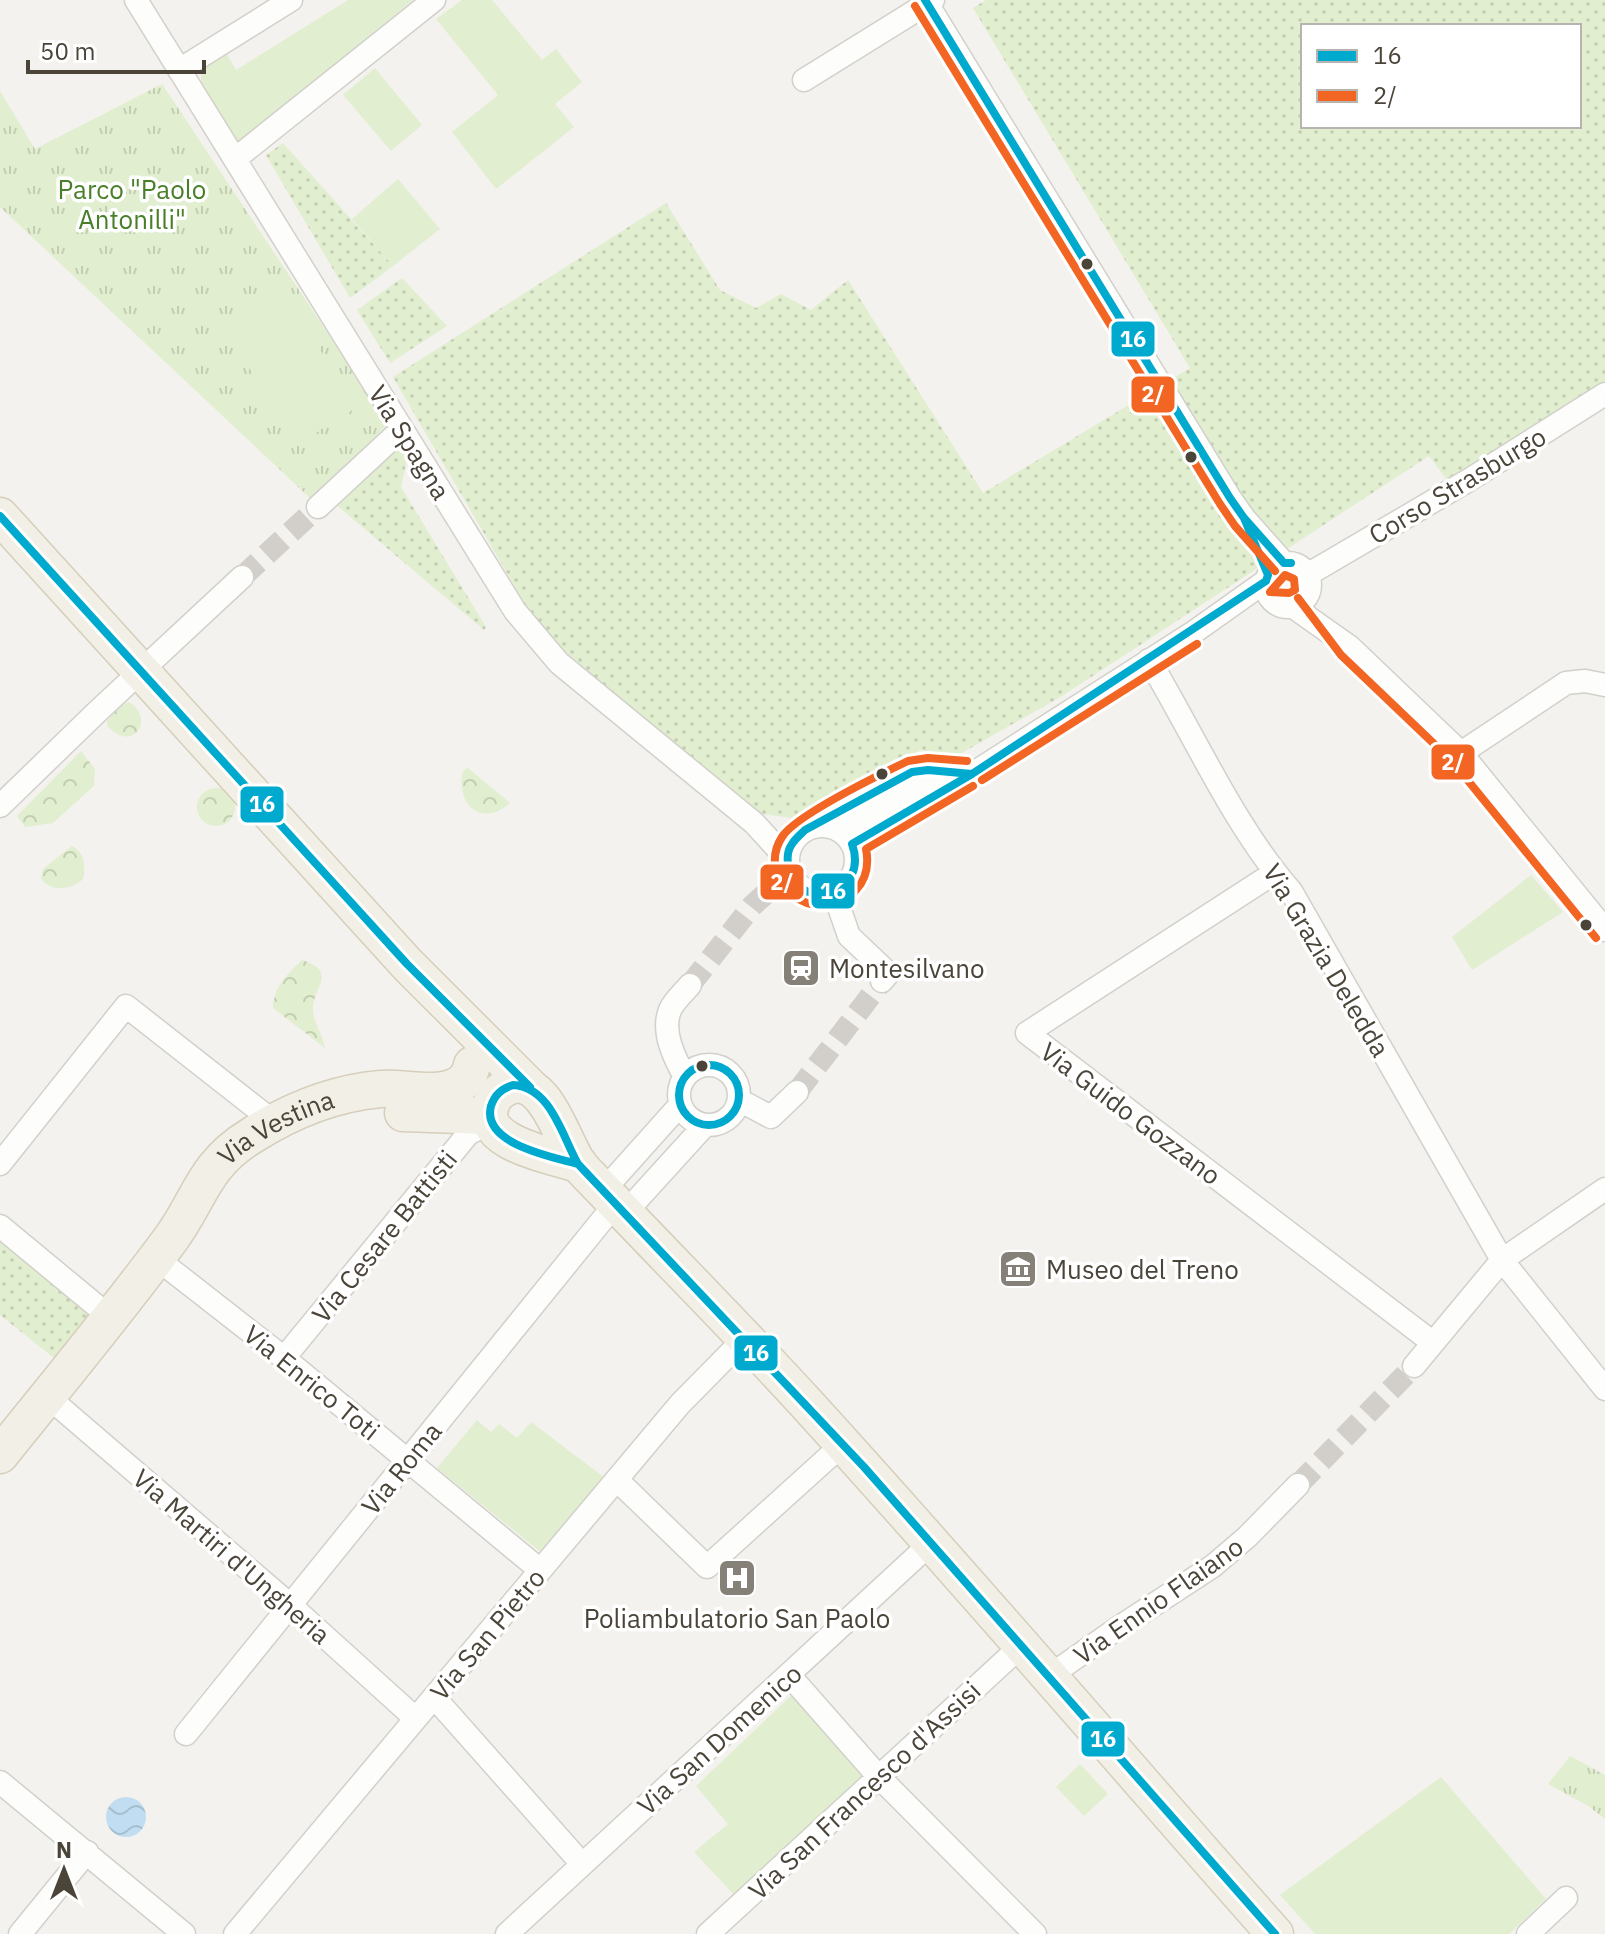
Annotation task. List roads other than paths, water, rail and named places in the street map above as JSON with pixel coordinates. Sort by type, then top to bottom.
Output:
[{"type":"main road","points":[[0,516],[407,964],[539,1097],[579,1164],[843,1444],[1275,1934]]},
{"type":"main road","points":[[459,1015],[472,1065],[497,1116],[529,1142],[541,1133],[547,1121],[539,1097],[513,1085],[497,1116]]},
{"type":"main road","name":"Via Vestina","points":[[165,1247],[204,1178],[247,1138],[277,1119],[305,1106],[345,1095],[382,1089],[455,1087],[466,1080],[472,1065]]},
{"type":"main road","name":"Via Vestina","points":[[422,1090],[440,1100],[497,1116]]},
{"type":"main road","name":"Via Vestina","points":[[0,1455],[165,1247],[256,1158],[304,1131],[339,1121],[386,1114],[497,1116]]},
{"type":"main road","points":[[497,1116],[579,1164]]},
{"type":"street","name":"Via Spagna","points":[[136,0],[515,611],[559,663],[754,823],[780,836],[790,857]]},
{"type":"street","points":[[179,70],[291,0]]},
{"type":"street","points":[[235,159],[434,0]]},
{"type":"street","points":[[804,80],[928,1],[1244,518],[1273,573],[1268,593],[1296,594],[1461,753],[1605,930]]},
{"type":"street","name":"Corso Strasburgo","points":[[1194,632],[1296,594],[1336,558],[1469,480],[1605,394]]},
{"type":"street","points":[[318,507],[402,429]]},
{"type":"street","points":[[1273,573],[1297,565],[1296,594]]},
{"type":"street","name":"Corso Strasburgo","points":[[846,837],[948,771],[972,774],[1194,632],[1273,573]]},
{"type":"street","points":[[0,806],[242,577]]},
{"type":"street","name":"Via Grazia Deledda","points":[[1149,660],[1240,819],[1274,873],[1291,891],[1502,1260],[1605,1389]]},
{"type":"street","points":[[1461,753],[1566,683],[1585,681],[1605,685]]},
{"type":"street","points":[[770,890],[805,830],[821,825],[846,837],[855,852],[855,870],[844,887],[834,893],[813,894],[796,883],[790,857]]},
{"type":"street","name":"Via Guido Gozzano","points":[[1274,873],[1027,1033],[1432,1342]]},
{"type":"street","points":[[834,893],[849,936],[887,972],[882,981]]},
{"type":"street","points":[[685,1077],[672,1053],[669,1020],[670,1010],[690,985]]},
{"type":"street","points":[[0,1164],[126,1006],[265,1115],[277,1119]]},
{"type":"street","points":[[699,1066],[718,1066],[737,1084],[739,1100],[731,1117],[714,1125],[705,1125],[690,1119],[680,1105],[679,1089],[685,1077],[699,1066]]},
{"type":"street","points":[[739,1100],[771,1117],[797,1092]]},
{"type":"street","points":[[615,1202],[680,1105]]},
{"type":"street","name":"Via Cesare Battisti","points":[[284,1358],[468,1134],[497,1116]]},
{"type":"street","points":[[615,1202],[705,1125]]},
{"type":"street","points":[[1414,1366],[1502,1260],[1605,1189]]},
{"type":"street","name":"Via Roma","points":[[186,1734],[615,1202]]},
{"type":"street","points":[[0,1226],[110,1317]]},
{"type":"street","name":"Via Enrico Toti","points":[[165,1247],[284,1358],[540,1570]]},
{"type":"street","name":"Via San Pietro","points":[[235,1934],[680,1404],[745,1338]]},
{"type":"street","name":"Via Martiri d'Ungheria","points":[[47,1396],[289,1604],[415,1718]]},
{"type":"street","points":[[617,1480],[707,1567],[843,1444]]},
{"type":"street","name":"Via Ennio Flaiano","points":[[1048,1677],[1213,1566],[1247,1537],[1298,1485]]},
{"type":"street","name":"Via San Domenico","points":[[507,1934],[930,1544]]},
{"type":"street","name":"Via San Francesco d'Assisi","points":[[708,1934],[1021,1646]]},
{"type":"street","points":[[790,1676],[878,1776],[1027,1931]]},
{"type":"street","points":[[434,1697],[582,1864]]},
{"type":"street","points":[[0,1782],[184,1934]]},
{"type":"street","points":[[20,1934],[87,1852]]},
{"type":"street","points":[[1528,1934],[1566,1898]]},
{"type":"water","points":[[126,1797],[140,1803],[146,1817],[140,1831],[126,1837],[112,1831],[106,1817],[112,1803]]},
{"type":"tunnel","points":[[242,577],[318,507]]},
{"type":"tunnel","points":[[690,985],[752,906],[770,890]]},
{"type":"tunnel","points":[[797,1092],[882,981]]},
{"type":"tunnel","points":[[1298,1485],[1414,1366]]},
{"type":"place","name":"Montesilvano","points":[[801,968]]},
{"type":"place","name":"Museo del Treno","points":[[1018,1269]]},
{"type":"place","name":"Poliambulatorio San Paolo","points":[[737,1578]]},
{"type":"park label","name":"Parco \"Paolo Antonilli\"","points":[[132,204]]}]
